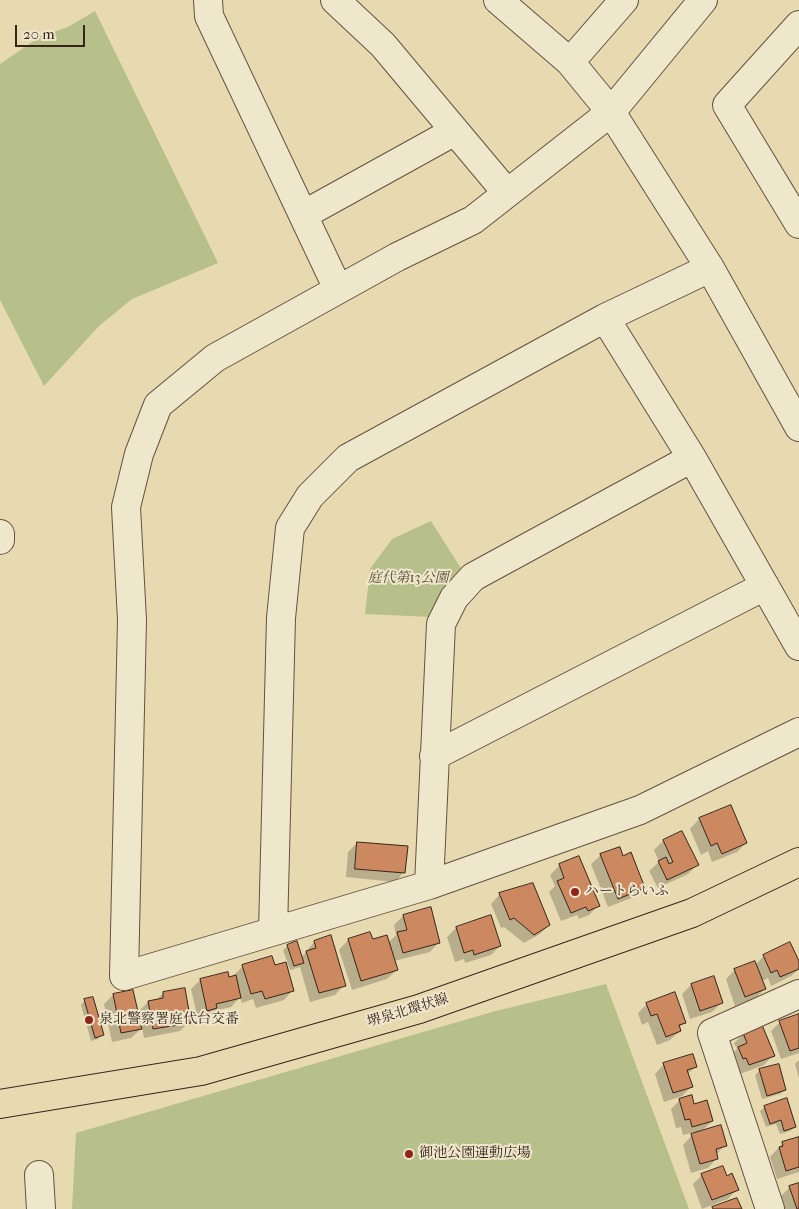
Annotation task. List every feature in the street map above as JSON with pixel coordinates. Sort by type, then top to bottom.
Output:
[{"type":"main road","name":"堺泉北環状線","points":[[0,1104],[201,1070],[419,1009],[692,913],[799,862]]},
{"type":"street","points":[[208,0],[209,16],[338,289]]},
{"type":"street","points":[[335,0],[383,45],[507,193]]},
{"type":"street","points":[[498,0],[570,62],[611,112],[710,268],[799,427]]},
{"type":"street","points":[[570,62],[624,0]]},
{"type":"street","points":[[703,0],[611,112],[473,220],[397,257],[215,358],[158,405],[139,454],[126,507],[132,620],[124,976],[429,885],[640,810],[799,732]]},
{"type":"street","points":[[799,25],[728,105],[799,224]]},
{"type":"street","points":[[303,215],[455,131]]},
{"type":"street","points":[[273,931],[282,618],[290,528],[310,496],[348,458],[605,318],[710,268]]},
{"type":"street","points":[[605,318],[692,458],[799,646]]},
{"type":"street","points":[[429,885],[440,624],[454,598],[474,577],[692,458]]},
{"type":"street","points":[[0,534],[0,540]]},
{"type":"street","points":[[434,756],[765,586]]},
{"type":"street","points":[[770,1209],[712,1033],[799,994]]},
{"type":"street","points":[[39,1175],[41,1209]]},
{"type":"green space","points":[[95,11],[218,263],[132,299],[99,326],[44,386],[0,300],[0,64],[41,36],[68,27]]},
{"type":"green space","name":"庭代第13公園","points":[[431,521],[462,570],[446,588],[432,617],[365,614],[370,569],[392,539]]},
{"type":"green space","points":[[606,984],[689,1209],[72,1209],[76,1133],[492,1012]]},
{"type":"building","points":[[731,805],[747,843],[722,854],[717,843],[711,846],[699,818]]},
{"type":"building","points":[[682,831],[699,865],[667,880],[658,861],[666,857],[669,864],[673,862],[663,840]]},
{"type":"building","points":[[357,842],[408,846],[405,873],[355,869]]},
{"type":"building","points":[[620,847],[623,856],[631,852],[645,888],[618,899],[600,854]]},
{"type":"building","points":[[579,856],[600,906],[588,911],[586,907],[571,913],[557,881],[564,878],[559,864]]},
{"type":"building","points":[[533,883],[550,925],[534,935],[514,918],[510,920],[499,893]]},
{"type":"building","points":[[431,907],[440,943],[403,953],[397,932],[407,930],[403,915]]},
{"type":"building","points":[[491,915],[501,946],[474,955],[473,950],[464,953],[456,927]]},
{"type":"building","points":[[370,932],[373,939],[387,935],[398,970],[361,981],[348,939]]},
{"type":"building","points":[[331,935],[346,986],[319,993],[306,951],[316,948],[314,941]]},
{"type":"building","points":[[297,941],[304,963],[294,966],[287,945]]},
{"type":"building","points":[[790,942],[799,961],[799,969],[780,977],[777,970],[771,973],[763,955]]},
{"type":"building","points":[[272,956],[275,965],[286,962],[294,991],[265,999],[262,991],[251,994],[242,965]]},
{"type":"building","points":[[755,961],[766,989],[745,997],[734,969]]},
{"type":"building","points":[[228,972],[229,977],[236,975],[241,998],[216,1004],[217,1008],[207,1011],[200,979]]},
{"type":"building","points":[[714,976],[723,1003],[700,1011],[691,984]]},
{"type":"building","points":[[185,988],[191,1023],[153,1029],[148,1001],[163,998],[163,992]]},
{"type":"building","points":[[133,990],[142,1029],[121,1033],[113,994]]},
{"type":"building","points":[[675,992],[686,1023],[679,1025],[681,1031],[666,1037],[657,1014],[651,1016],[646,1003]]},
{"type":"building","points":[[93,997],[104,1035],[95,1038],[84,999]]},
{"type":"building","points":[[799,1014],[799,1048],[790,1051],[779,1021]]},
{"type":"building","points":[[762,1025],[775,1056],[749,1065],[746,1058],[743,1059],[738,1047],[747,1043],[743,1033]]},
{"type":"building","points":[[693,1054],[697,1067],[687,1070],[693,1087],[673,1093],[663,1063]]},
{"type":"building","points":[[779,1064],[786,1090],[767,1096],[759,1069]]},
{"type":"building","points":[[692,1095],[694,1104],[707,1100],[713,1121],[692,1127],[690,1119],[685,1120],[679,1099]]},
{"type":"building","points":[[787,1098],[796,1127],[784,1131],[781,1120],[770,1124],[764,1106]]},
{"type":"building","points":[[721,1125],[727,1146],[716,1149],[718,1159],[700,1164],[691,1134]]},
{"type":"building","points":[[799,1137],[799,1167],[786,1171],[779,1147],[783,1146],[782,1142]]},
{"type":"building","points":[[723,1166],[727,1176],[732,1173],[739,1190],[712,1200],[701,1174]]},
{"type":"building","points":[[799,1183],[799,1209],[797,1209],[789,1186]]},
{"type":"building","points":[[737,1198],[742,1209],[713,1209],[712,1207]]},
{"type":"place","name":"ハートらいふ","points":[[575,892]]},
{"type":"place","name":"泉北警察署庭代台交番","points":[[89,1020]]},
{"type":"place","name":"御池公園運動広場","points":[[409,1154]]}]
